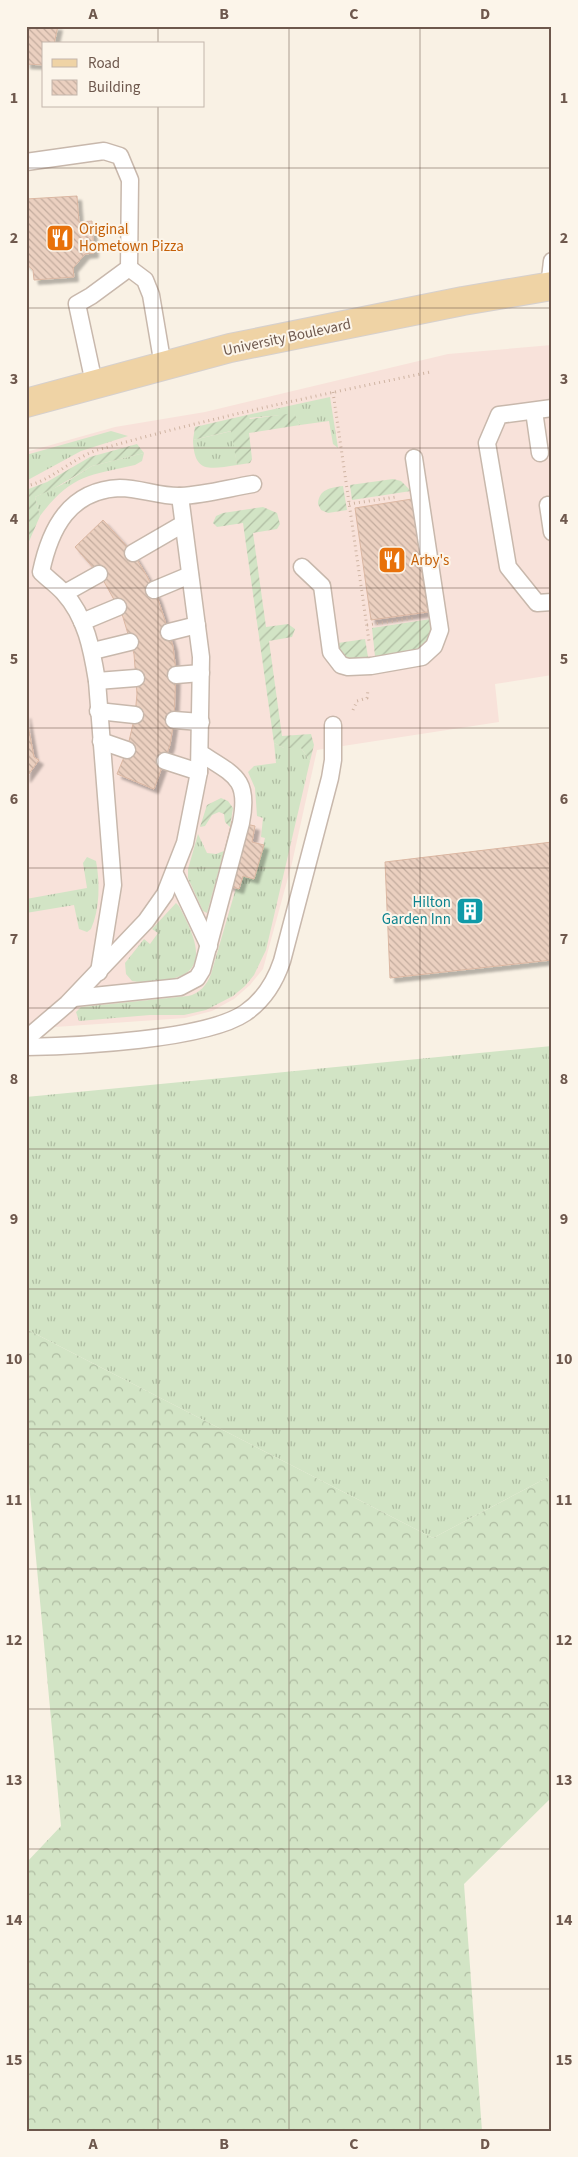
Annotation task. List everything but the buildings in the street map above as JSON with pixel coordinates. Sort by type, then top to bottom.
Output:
[{"type":"main road","name":"University Boulevard","points":[[26,403],[94,383],[230,348],[551,278]]},
{"type":"lane","points":[[26,162],[104,151],[120,156],[130,180],[129,268]]},
{"type":"lane","points":[[94,383],[77,304],[129,268]]},
{"type":"lane","points":[[129,268],[145,280],[151,295],[163,366]]},
{"type":"lane","points":[[544,602],[508,567],[487,442],[499,415],[552,408]]},
{"type":"lane","points":[[534,410],[540,453]]},
{"type":"lane","points":[[302,567],[322,586],[331,652],[335,659],[348,667],[371,666],[422,657],[434,646],[438,639],[439,625],[414,458]]},
{"type":"lane","points":[[99,972],[113,885],[97,681],[93,651],[82,622],[65,594],[41,572],[46,547],[54,529],[65,513],[79,500],[120,488],[180,496],[253,484]]},
{"type":"lane","points":[[26,1039],[74,998],[146,921],[165,894],[174,874],[194,808],[199,772],[202,722],[201,673],[197,625],[180,496]]},
{"type":"lane","points":[[548,505],[552,532]]},
{"type":"lane","points":[[133,553],[183,524]]},
{"type":"lane","points":[[65,594],[99,574]]},
{"type":"lane","points":[[154,590],[190,575]]},
{"type":"lane","points":[[82,622],[118,607]]},
{"type":"lane","points":[[169,632],[197,625]]},
{"type":"lane","points":[[93,651],[130,642]]},
{"type":"lane","points":[[176,675],[201,673]]},
{"type":"lane","points":[[97,681],[136,678]]},
{"type":"lane","points":[[98,711],[135,715]]},
{"type":"lane","points":[[174,720],[202,722]]},
{"type":"lane","points":[[26,1047],[86,1044],[189,1032],[230,1021],[256,1004],[275,980],[282,961],[330,778],[333,760],[333,725]]},
{"type":"lane","points":[[101,741],[127,750]]},
{"type":"lane","points":[[74,998],[180,987],[197,978],[202,970],[241,823],[244,798],[242,788],[232,774],[200,753]]},
{"type":"lane","points":[[165,761],[199,772]]},
{"type":"lane","points":[[174,874],[209,946]]},
{"type":"path","points":[[26,486],[99,450],[207,420],[430,372]]},
{"type":"path","points":[[333,392],[367,625],[371,666],[367,698],[357,701],[352,713]]},
{"type":"path","points":[[349,504],[403,496]]},
{"type":"path","points":[[367,625],[421,617]]},
{"type":"shaded area","points":[[552,345],[552,675],[495,684],[499,722],[317,750],[292,863],[263,969],[250,985],[234,999],[212,1011],[185,1018],[26,1029],[26,452],[115,427],[205,412],[448,354]]},
{"type":"green space","points":[[330,397],[338,448],[333,444],[329,421],[300,425],[294,414],[248,418],[247,415]]},
{"type":"green space","points":[[294,413],[300,425],[249,433],[252,459],[250,463],[237,465],[231,431],[193,440],[195,427],[247,415],[250,419]]},
{"type":"green space","points":[[111,431],[128,436],[81,451],[26,481],[26,455]]},
{"type":"green space","points":[[232,431],[237,465],[211,468],[200,464],[196,459],[193,440]]},
{"type":"green space","points":[[137,444],[144,453],[92,466],[53,489],[35,497],[40,516],[27,546],[26,490],[47,482],[90,457]]},
{"type":"green space","points":[[144,453],[142,461],[135,465],[92,475],[71,485],[51,502],[40,516],[35,497],[63,484],[92,466]]},
{"type":"green space","points":[[393,479],[401,481],[411,491],[352,500],[350,485]]},
{"type":"green space","points":[[343,486],[347,510],[328,513],[321,510],[318,504],[323,492]]},
{"type":"green space","points":[[263,507],[277,513],[280,524],[277,529],[253,533],[266,627],[288,624],[295,629],[292,637],[269,641],[282,736],[311,734],[314,745],[310,761],[301,748],[284,748],[274,743],[243,523],[217,527],[213,523],[216,516],[223,513]]},
{"type":"green space","points":[[431,619],[431,631],[422,646],[406,652],[375,656],[372,628]]},
{"type":"green space","points":[[365,639],[368,657],[351,659],[340,654],[338,643]]},
{"type":"green space","points":[[274,743],[284,748],[301,748],[310,761],[266,950],[254,975],[233,996],[206,1010],[184,1015],[150,1015],[79,1021],[76,1012],[81,1007],[188,996],[196,993],[205,985],[211,974],[236,888],[240,889],[243,876],[254,879],[265,838],[261,837],[263,818],[257,816],[255,788],[248,772],[254,766],[276,763]]},
{"type":"green space","points":[[221,798],[228,801],[233,808],[230,827],[225,822],[224,814],[219,812],[212,815],[205,826],[200,827],[207,805]]},
{"type":"green space","points":[[198,834],[207,853],[216,854],[224,851],[207,913],[203,911],[188,878],[188,869]]},
{"type":"green space","points":[[87,857],[96,861],[98,878],[98,904],[91,929],[87,932],[79,929],[74,905],[26,913],[26,899],[87,888],[83,863]]},
{"type":"green space","points":[[176,903],[185,917],[194,941],[195,962],[190,970],[179,977],[140,982],[132,981],[126,974],[125,963],[144,939],[150,944],[158,933],[152,929]]},
{"type":"green space","points":[[552,1046],[552,1475],[433,1538],[26,1329],[26,1097]]},
{"type":"green space","points":[[26,1329],[433,1538],[552,1475],[552,1797],[464,1884],[482,2131],[26,2131],[26,1863],[61,1826],[26,1451]]},
{"type":"place","name":"Original Hometown Pizza","points":[[60,238]]},
{"type":"place","name":"Arby's","points":[[392,560]]},
{"type":"place","name":"Hilton Garden Inn","points":[[470,911]]}]
